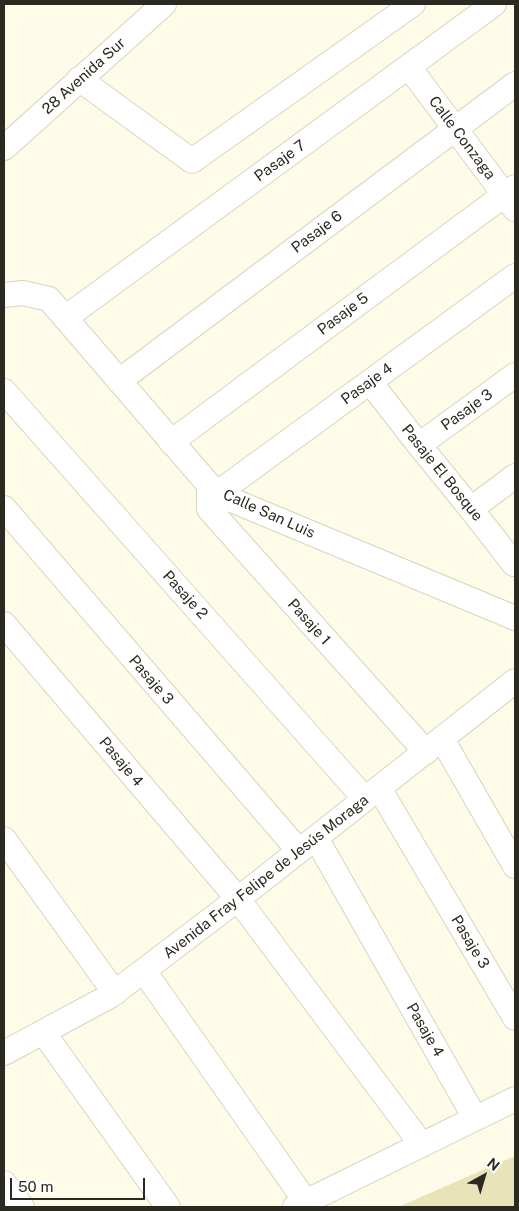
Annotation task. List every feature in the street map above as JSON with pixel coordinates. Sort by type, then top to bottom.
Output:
[{"type":"street","name":"28 Avenida Sur","points":[[4,148],[164,4]]},
{"type":"street","points":[[79,80],[192,162],[413,4]]},
{"type":"street","name":"Pasaje 7","points":[[65,318],[494,4]]},
{"type":"street","name":"Calle Conzaga","points":[[402,72],[456,128],[512,197]]},
{"type":"street","name":"Pasaje 6","points":[[119,381],[515,84]]},
{"type":"street","name":"Pasaje 5","points":[[171,442],[512,197]]},
{"type":"street","name":"Pasaje 4","points":[[214,489],[370,382],[515,276]]},
{"type":"street","name":"Calle San Luis","points":[[4,295],[23,293],[49,299],[171,442],[214,489],[229,499],[515,618]]},
{"type":"street","name":"Pasaje 3","points":[[418,445],[515,375]]},
{"type":"street","name":"Pasaje El Bosque","points":[[370,382],[514,564]]},
{"type":"street","name":"Pasaje 2","points":[[4,391],[372,794]]},
{"type":"street","points":[[471,509],[515,476]]},
{"type":"street","name":"Pasaje 1","points":[[214,489],[209,509],[434,745]]},
{"type":"street","name":"Pasaje 3","points":[[4,508],[307,845]]},
{"type":"street","name":"Pasaje 4","points":[[4,624],[238,900],[422,1145]]},
{"type":"street","name":"Avenida Fray Felipe de Jesús Moraga","points":[[4,1054],[115,993],[238,900],[434,745],[512,691]]},
{"type":"street","points":[[434,745],[515,866]]},
{"type":"street","name":"Pasaje 3","points":[[372,794],[515,1018]]},
{"type":"street","points":[[4,839],[115,993]]},
{"type":"street","name":"Pasaje 4","points":[[307,845],[474,1118]]},
{"type":"street","points":[[144,971],[301,1205],[515,1099]]},
{"type":"street","points":[[43,1032],[168,1207]]},
{"type":"street","points":[[4,1183],[22,1207]]},
{"type":"shaded area","points":[[515,1156],[515,1207],[398,1207]]}]
